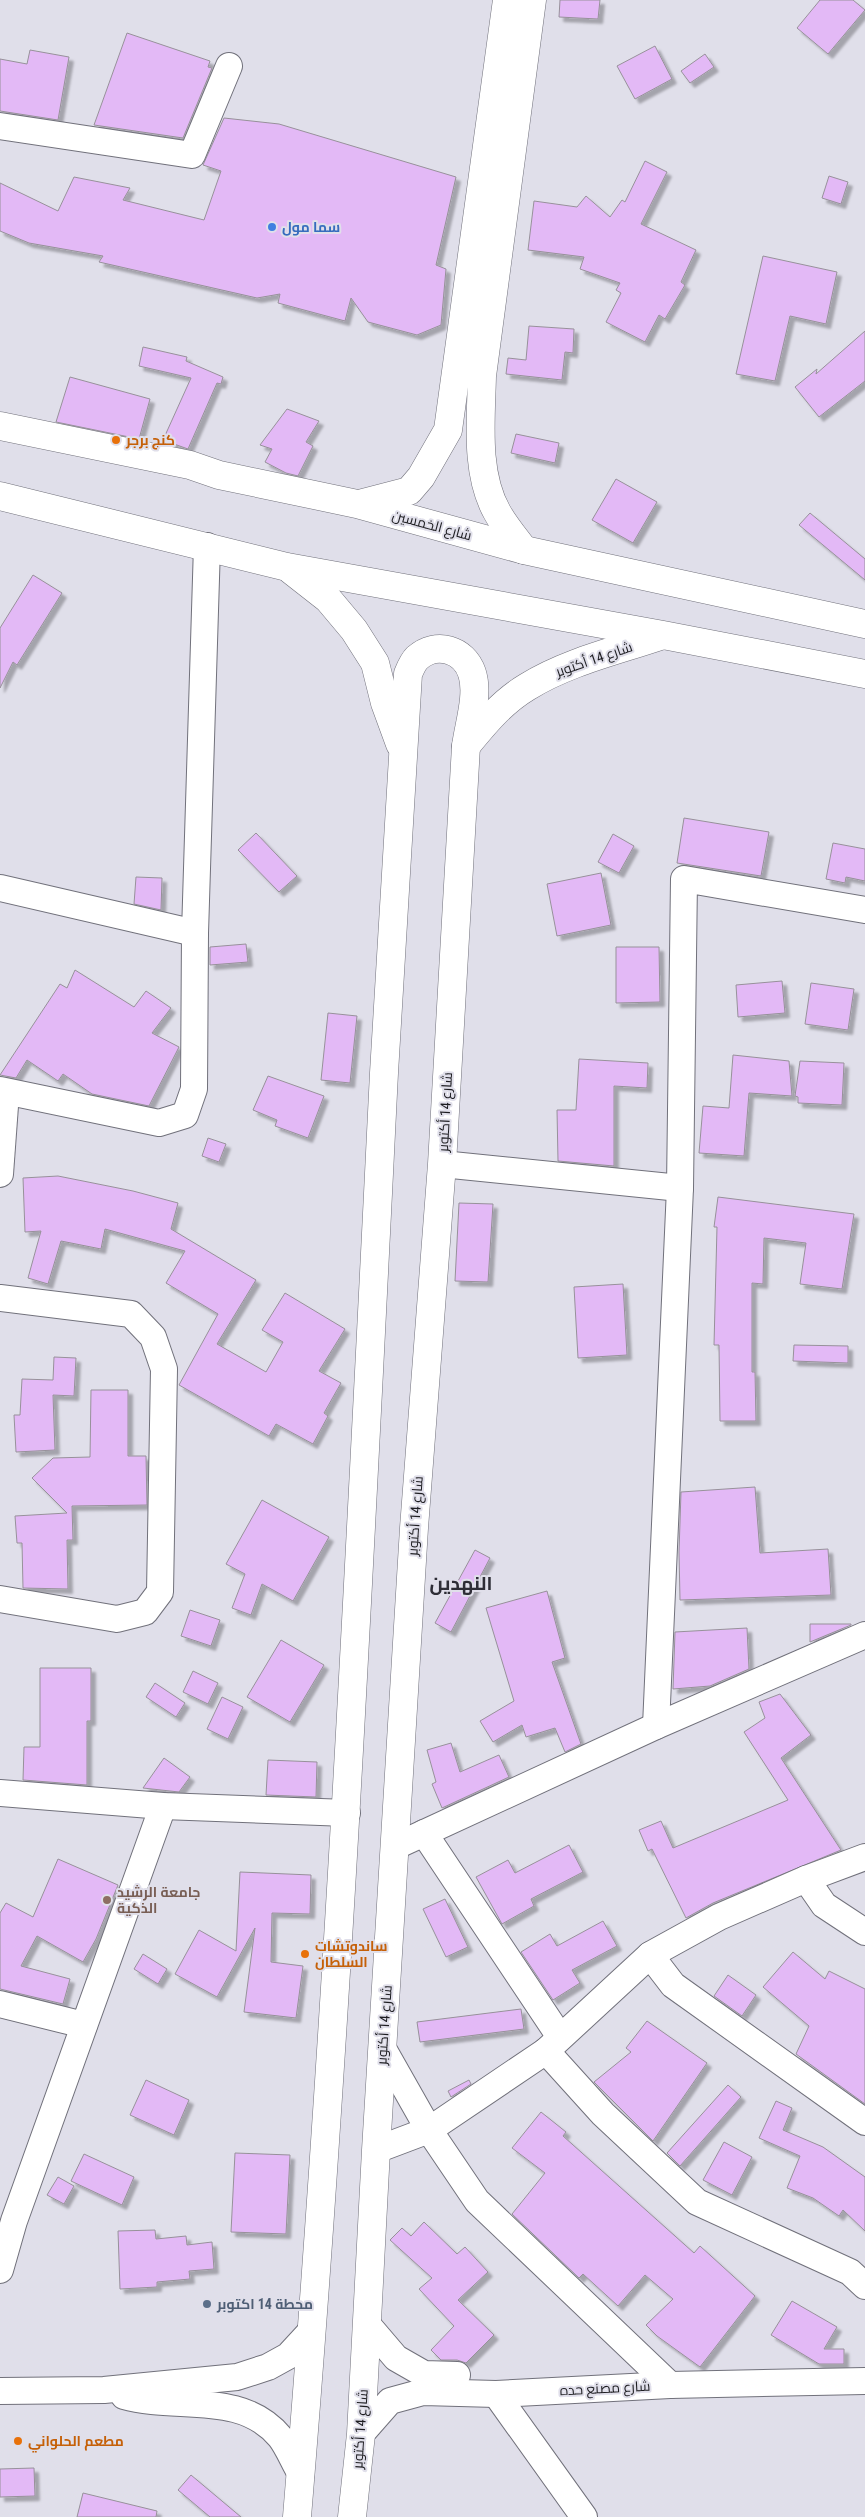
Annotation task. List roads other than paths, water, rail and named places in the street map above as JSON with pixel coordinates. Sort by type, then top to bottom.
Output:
[{"type":"main road","points":[[357,504],[409,491],[421,477],[448,430],[519,8]]},
{"type":"main road","points":[[519,8],[482,376],[481,439],[487,487],[497,512],[524,550]]},
{"type":"main road","name":"شارع الخمسين","points":[[0,426],[190,465],[220,475],[357,504],[524,550],[865,624]]},
{"type":"main road","points":[[0,496],[207,546],[287,568],[663,635],[865,674]]},
{"type":"main road","points":[[287,568],[328,599],[354,630],[375,663],[385,703],[404,754]]},
{"type":"main road","name":"شارع 14 أكتوبر","points":[[352,2517],[362,2434],[382,2047],[396,1846],[414,1528],[442,1164],[466,746],[493,714],[526,687],[563,668],[663,635]]},
{"type":"main road","points":[[297,2517],[312,2330],[347,1813],[387,1019],[408,674],[415,659],[428,650],[447,648],[462,656],[472,673],[474,688],[466,746]]},
{"type":"street","points":[[0,126],[192,155],[229,66]]},
{"type":"street","points":[[0,1174],[3,1091],[159,1123],[185,1115],[194,1089],[195,933],[207,546]]},
{"type":"street","points":[[656,1726],[680,1188],[684,879],[865,910]]},
{"type":"street","points":[[0,888],[195,933]]},
{"type":"street","points":[[442,1164],[680,1188]]},
{"type":"street","points":[[0,1298],[132,1314],[153,1337],[164,1369],[160,1592],[145,1612],[117,1619],[0,1599]]},
{"type":"street","points":[[396,1846],[656,1726],[865,1635]]},
{"type":"street","points":[[0,1793],[163,1806],[347,1813]]},
{"type":"street","points":[[0,2270],[7,2217],[84,2025],[163,1806]]},
{"type":"street","points":[[424,1833],[553,2044],[602,2114],[697,2202],[850,2272],[865,2286]]},
{"type":"street","points":[[376,2150],[428,2130],[553,2044],[650,1955],[720,1916],[806,1879],[865,1857]]},
{"type":"street","points":[[806,1879],[824,1905],[865,1932]]},
{"type":"street","points":[[650,1955],[673,1985],[865,2122]]},
{"type":"street","points":[[0,2004],[84,2025]]},
{"type":"street","points":[[382,2047],[428,2130],[476,2201],[670,2385]]},
{"type":"street","points":[[367,2324],[396,2358],[424,2374],[552,2377],[670,2385]]},
{"type":"street","points":[[0,2391],[104,2390],[237,2377],[268,2367],[288,2356],[312,2330]]},
{"type":"street","name":"شارع مصنع حده","points":[[362,2434],[390,2401],[423,2392],[496,2394],[670,2385],[865,2381]]},
{"type":"street","points":[[104,2390],[141,2401],[233,2407],[258,2417],[281,2438],[301,2474]]},
{"type":"street","points":[[496,2394],[584,2517]]},
{"type":"place","name":"سما مول","points":[[272,227]]},
{"type":"place","name":"كنج برجر","points":[[116,440]]},
{"type":"place","name":"جامعة الرشيد الذكية","points":[[107,1900]]},
{"type":"place","name":"ساندوتشات السلطان","points":[[305,1954]]},
{"type":"place","name":"محطة 14 اكتوبر","points":[[207,2304]]},
{"type":"place","name":"مطعم الحلواني","points":[[18,2441]]},
{"type":"district","name":"النهدين","points":[[461,1583]]}]
